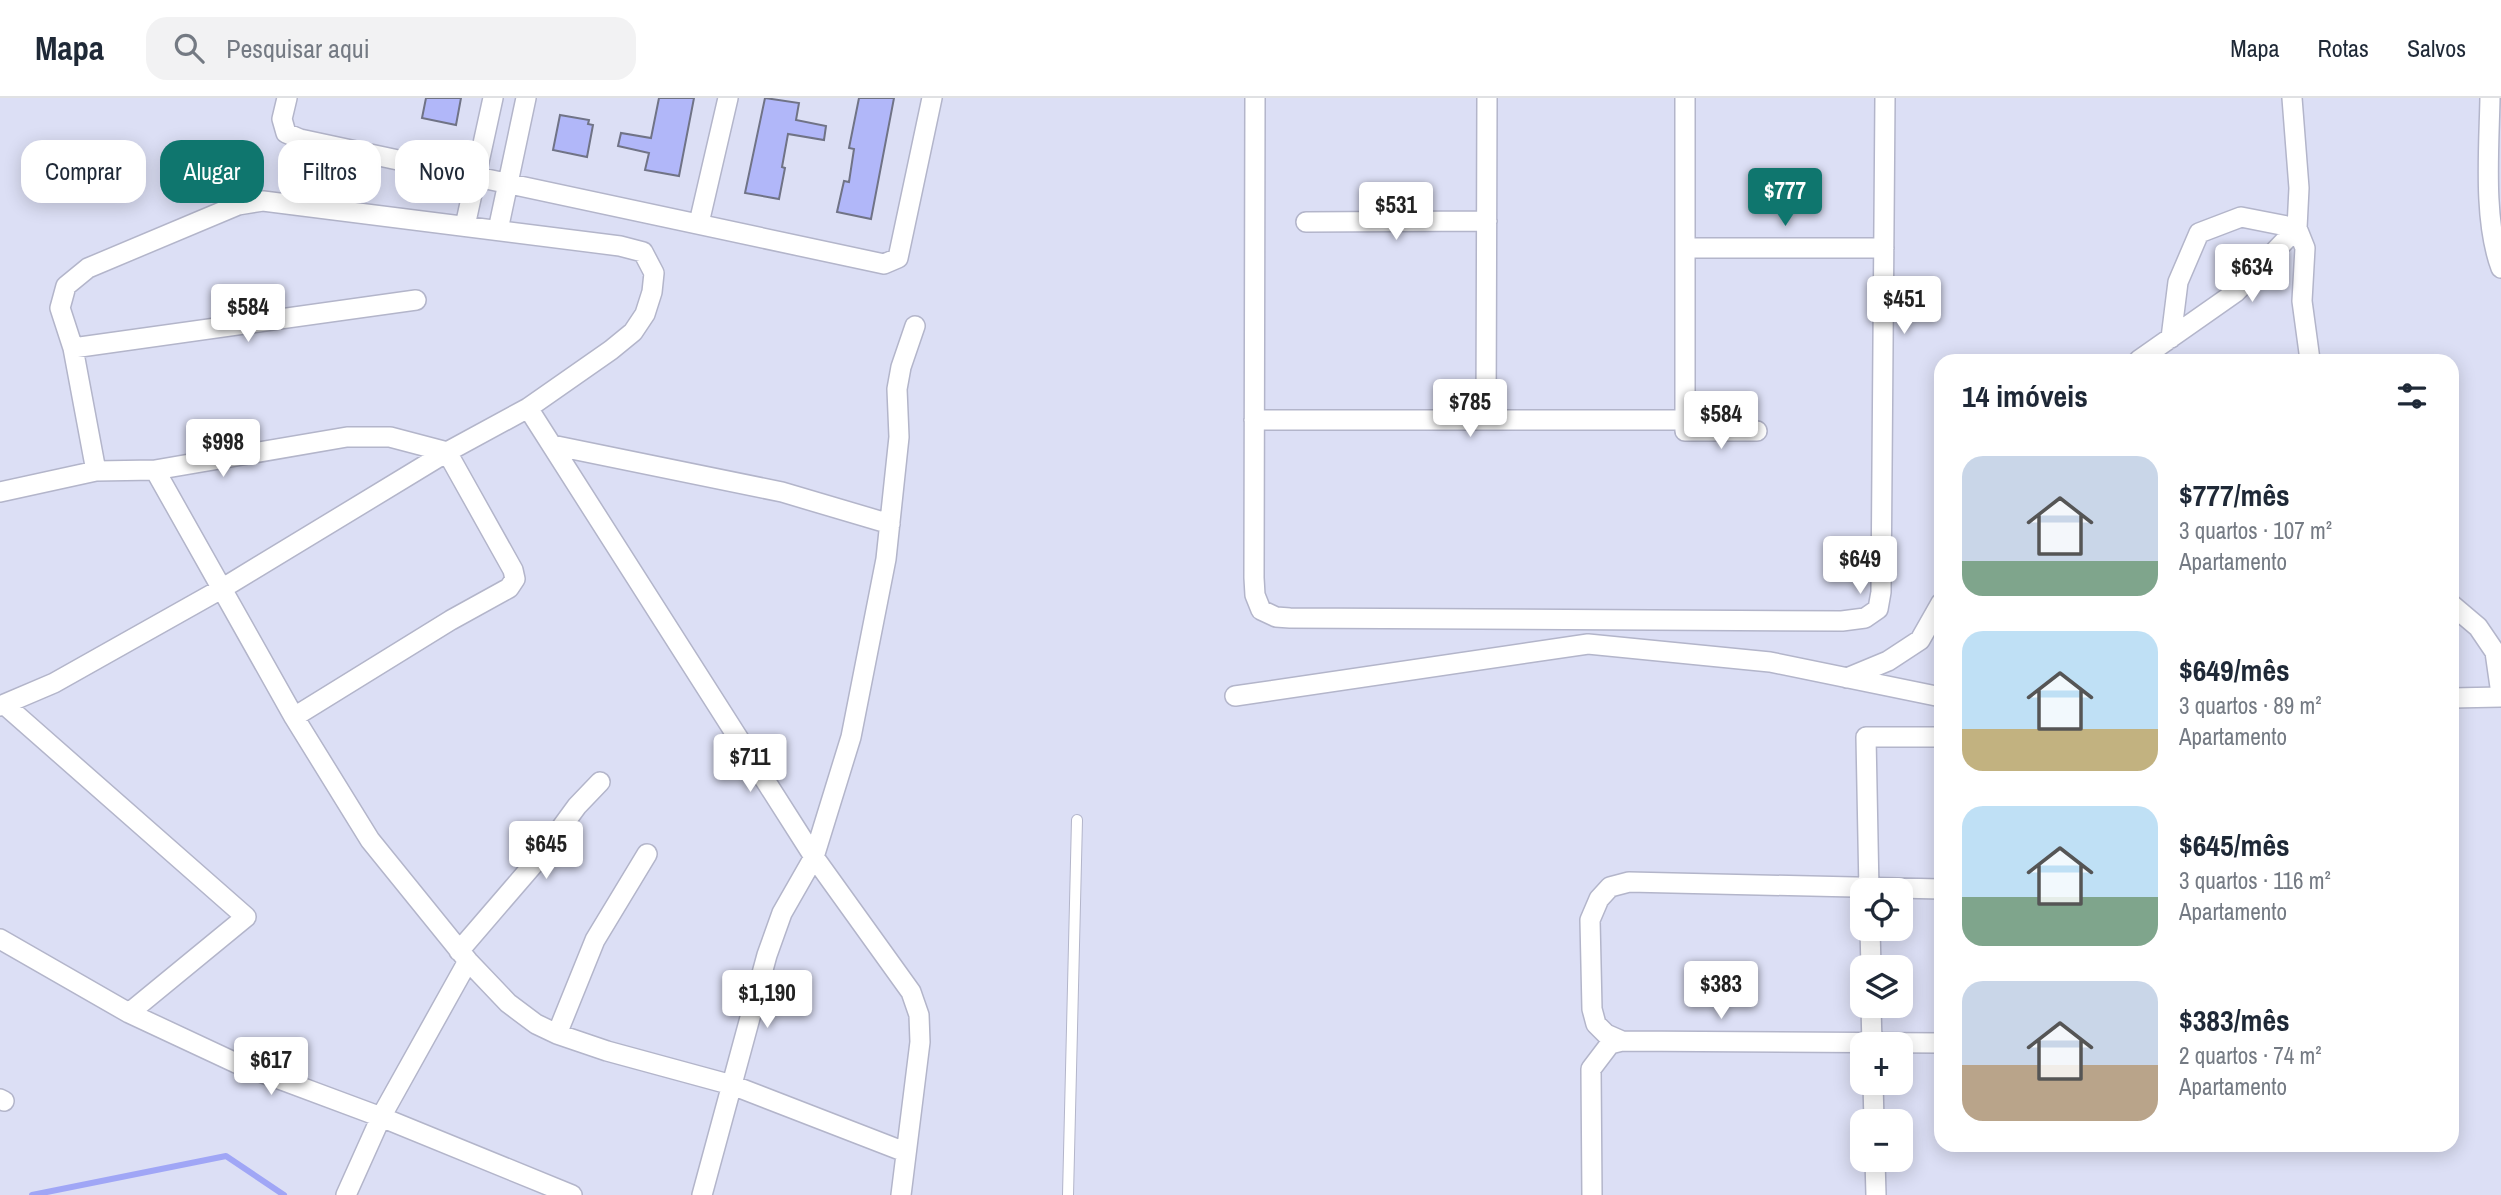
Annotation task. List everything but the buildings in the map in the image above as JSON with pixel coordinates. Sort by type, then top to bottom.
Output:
[{"type":"street","points":[[287,98],[282,119],[286,133],[300,139],[395,158]]},
{"type":"street","points":[[484,140],[493,98]]},
{"type":"street","points":[[498,230],[526,98]]},
{"type":"street","points":[[699,223],[728,98]]},
{"type":"street","points":[[489,178],[884,264],[891,263],[898,258],[932,98]]},
{"type":"street","points":[[1255,98],[1255,595],[1262,610],[1276,617],[1842,621],[1865,618],[1878,609],[1881,592],[1885,98]]},
{"type":"street","points":[[1486,418],[1488,98]]},
{"type":"street","points":[[1685,98],[1685,431],[1757,431]]},
{"type":"street","points":[[2292,98],[2299,188],[2297,228],[2305,248],[2302,301],[2309,354]]},
{"type":"street","points":[[2490,98],[2489,187],[2495,250],[2501,268]]},
{"type":"street","points":[[96,471],[73,348],[60,308],[66,286],[88,268],[238,205],[263,201],[620,246],[643,252],[654,273],[652,292],[645,314],[633,332],[528,408],[447,452],[223,588],[104,656],[3,706],[246,917],[129,1013]]},
{"type":"street","points":[[465,226],[470,203]]},
{"type":"street","points":[[2171,338],[2178,282],[2199,233],[2241,217],[2297,228]]},
{"type":"street","points":[[1306,222],[1487,221]]},
{"type":"street","points":[[2148,354],[2236,292],[2297,228]]},
{"type":"street","points":[[1685,248],[1884,248]]},
{"type":"street","points":[[73,348],[416,300]]},
{"type":"street","points":[[702,1195],[754,997],[782,913],[814,857],[851,737],[886,559],[899,437],[897,389],[901,367],[915,326]]},
{"type":"street","points":[[528,408],[814,857],[911,992],[919,1015],[920,1042],[901,1195]]},
{"type":"street","points":[[1254,419],[1685,420]]},
{"type":"street","points":[[0,492],[96,471],[155,470],[347,437],[390,437],[447,452],[513,570],[515,579],[509,588],[451,620],[294,717]]},
{"type":"street","points":[[552,445],[782,492],[890,524]]},
{"type":"street","points":[[155,470],[294,717],[370,840],[463,956],[508,1003],[536,1024],[557,1034],[607,1051],[732,1085],[905,1152]]},
{"type":"street","points":[[2459,611],[2478,627],[2495,652],[2501,696],[2459,698]]},
{"type":"street","points":[[1847,678],[1888,661],[1920,639],[1934,615]]},
{"type":"street","points":[[1235,696],[1588,644],[1770,662],[1934,696]]},
{"type":"street","points":[[1869,878],[1866,737],[1934,737]]},
{"type":"street","points":[[346,1195],[381,1117],[463,956],[577,806],[600,782]]},
{"type":"street","points":[[557,1034],[595,940],[647,855]]},
{"type":"street","points":[[1622,1041],[1606,1034],[1596,1024],[1592,1009],[1590,920],[1599,899],[1610,887],[1629,882],[1850,889]]},
{"type":"street","points":[[1913,889],[1934,889]]},
{"type":"street","points":[[0,939],[129,1013],[236,1063],[381,1117],[572,1195]]},
{"type":"street","points":[[1592,1195],[1591,1069],[1610,1044],[1622,1041],[1850,1043]]},
{"type":"street","points":[[1913,1043],[1934,1043]]},
{"type":"street","points":[[1875,1172],[1875,1195]]},
{"type":"lane","points":[[1068,1195],[1077,820]]},
{"type":"waterway","points":[[32,1195],[226,1156],[284,1195]]}]
